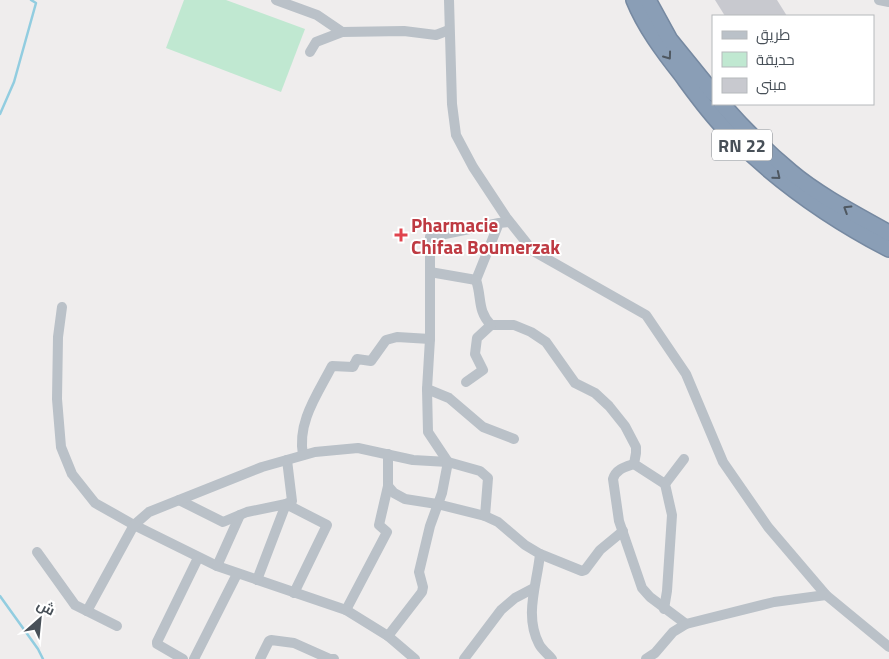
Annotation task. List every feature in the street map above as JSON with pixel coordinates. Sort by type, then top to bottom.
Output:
[{"type":"highway","name":"RN 22","points":[[634,0],[640,16],[725,130],[763,165],[808,201],[854,231],[889,249]]},
{"type":"highway","points":[[648,0],[670,40],[712,92]]},
{"type":"highway","name":"RN 22","points":[[723,105],[792,173],[889,233]]},
{"type":"street","points":[[276,0],[317,15],[342,32]]},
{"type":"street","points":[[448,0],[452,104],[456,135],[504,223],[533,251],[646,316],[686,374],[723,462],[768,527],[826,595],[889,647]]},
{"type":"street","points":[[879,0],[889,2]]},
{"type":"street","points":[[310,52],[316,42],[342,32],[404,31],[436,36],[448,30]]},
{"type":"street","points":[[388,636],[422,592],[419,572],[430,526],[442,493],[448,462],[428,432],[430,237],[504,223]]},
{"type":"street","points":[[491,325],[485,318],[479,301],[479,288],[476,280],[504,223]]},
{"type":"street","points":[[430,272],[476,280]]},
{"type":"street","points":[[62,307],[58,337],[57,399],[61,447],[72,474],[95,503],[134,526],[198,558],[237,574],[346,610],[388,636],[415,659]]},
{"type":"street","points":[[466,382],[483,370],[475,354],[477,338],[491,325],[514,325],[531,332],[546,342],[576,383],[595,393],[609,406],[625,426],[636,447],[634,464]]},
{"type":"street","points":[[303,455],[301,445],[304,420],[332,366],[353,367],[357,359],[372,361],[386,340],[397,337],[430,339]]},
{"type":"street","points":[[427,389],[449,398],[482,427],[514,439]]},
{"type":"street","points":[[87,611],[134,526],[149,512],[262,467],[314,452],[358,448],[413,460],[448,462],[480,471],[488,478],[489,486],[484,516]]},
{"type":"street","points":[[346,610],[387,532],[379,525],[388,486],[388,454]]},
{"type":"street","points":[[664,609],[672,515],[666,484],[684,459]]},
{"type":"street","points":[[178,500],[223,522],[247,512],[286,504],[292,501],[287,460]]},
{"type":"street","points":[[634,464],[617,471],[613,479],[619,521],[642,588],[650,598],[686,624]]},
{"type":"street","points":[[634,464],[666,484]]},
{"type":"street","points":[[388,486],[394,493],[405,499],[437,504],[484,516],[498,522],[525,545],[540,554],[582,571],[585,570],[600,550],[623,531]]},
{"type":"street","points":[[257,580],[286,504]]},
{"type":"street","points":[[286,504],[327,525],[294,593]]},
{"type":"street","points":[[217,566],[240,515]]},
{"type":"street","points":[[36,552],[75,605],[117,626]]},
{"type":"street","points":[[540,554],[531,612],[533,627],[540,646],[552,659]]},
{"type":"street","points":[[183,659],[157,644],[157,642],[198,558]]},
{"type":"street","points":[[194,659],[237,574]]},
{"type":"street","points":[[464,659],[501,610],[515,598],[534,588]]},
{"type":"street","points":[[646,659],[655,653],[673,632],[686,624],[774,602],[826,595]]},
{"type":"street","points":[[260,659],[268,641],[271,640],[294,643],[334,659]]},
{"type":"green space","points":[[184,0],[226,0],[305,29],[281,92],[166,48]]},
{"type":"building","points":[[715,0],[777,0],[786,15],[724,15]]},
{"type":"waterway","points":[[0,114],[14,82],[36,3],[31,0]]},
{"type":"waterway","points":[[0,596],[38,649],[43,659]]},
{"type":"place","name":"Pharmacie Chifaa Boumerzak","points":[[401,235]]}]
